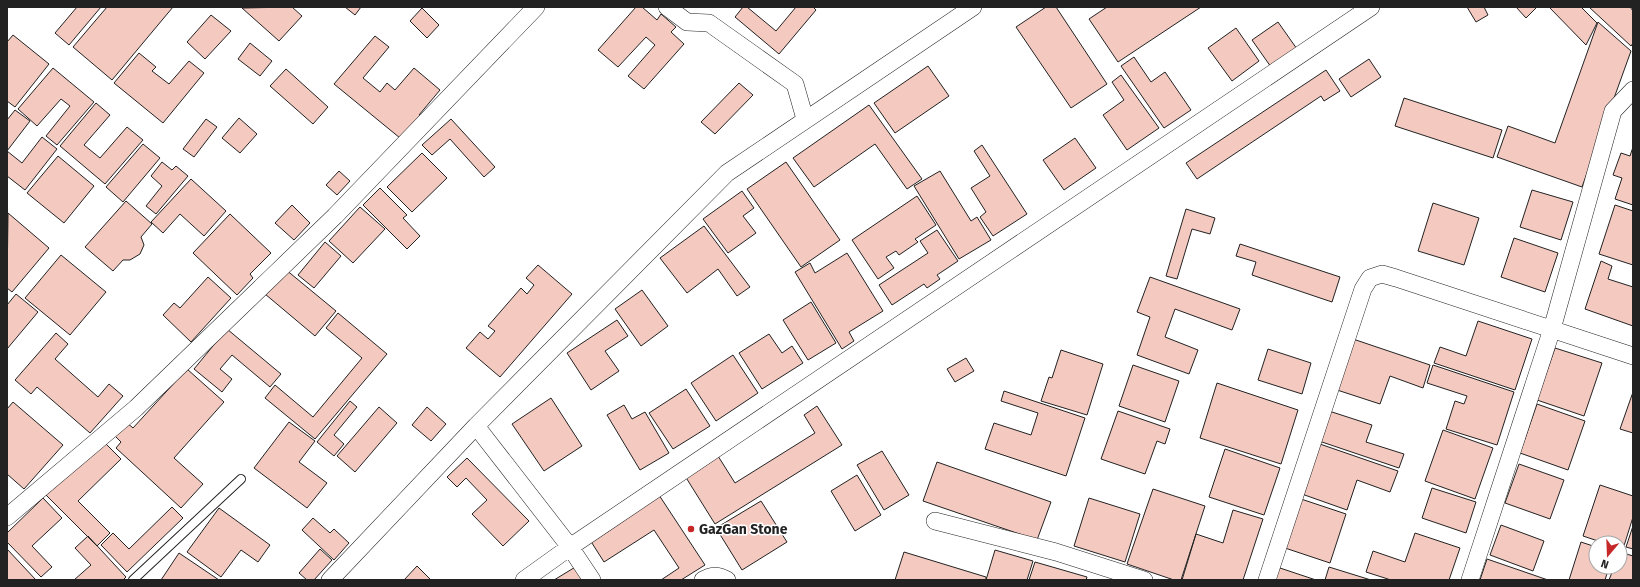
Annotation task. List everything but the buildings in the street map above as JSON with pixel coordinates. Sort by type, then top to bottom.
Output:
[{"type":"street","points":[[7,517],[136,408],[335,216],[536,7]]},
{"type":"street","points":[[667,7],[687,22],[709,23],[795,84],[805,119]]},
{"type":"street","points":[[330,580],[476,426],[727,173],[805,119],[973,9],[973,7]]},
{"type":"street","points":[[524,580],[570,547],[1371,7]]},
{"type":"street","points":[[1470,580],[1552,328],[1613,111],[1633,90]]},
{"type":"street","points":[[1267,580],[1363,289],[1370,278],[1382,274],[1396,278],[1552,328],[1633,356]]},
{"type":"street","points":[[476,426],[570,547],[592,580]]},
{"type":"street","points":[[935,521],[1056,552],[1144,580]]},
{"type":"street","points":[[703,580],[709,576],[722,577],[727,580]]},
{"type":"lane","points":[[133,580],[241,479]]},
{"type":"place","name":"GazGan Stone","points":[[691,529]]}]
